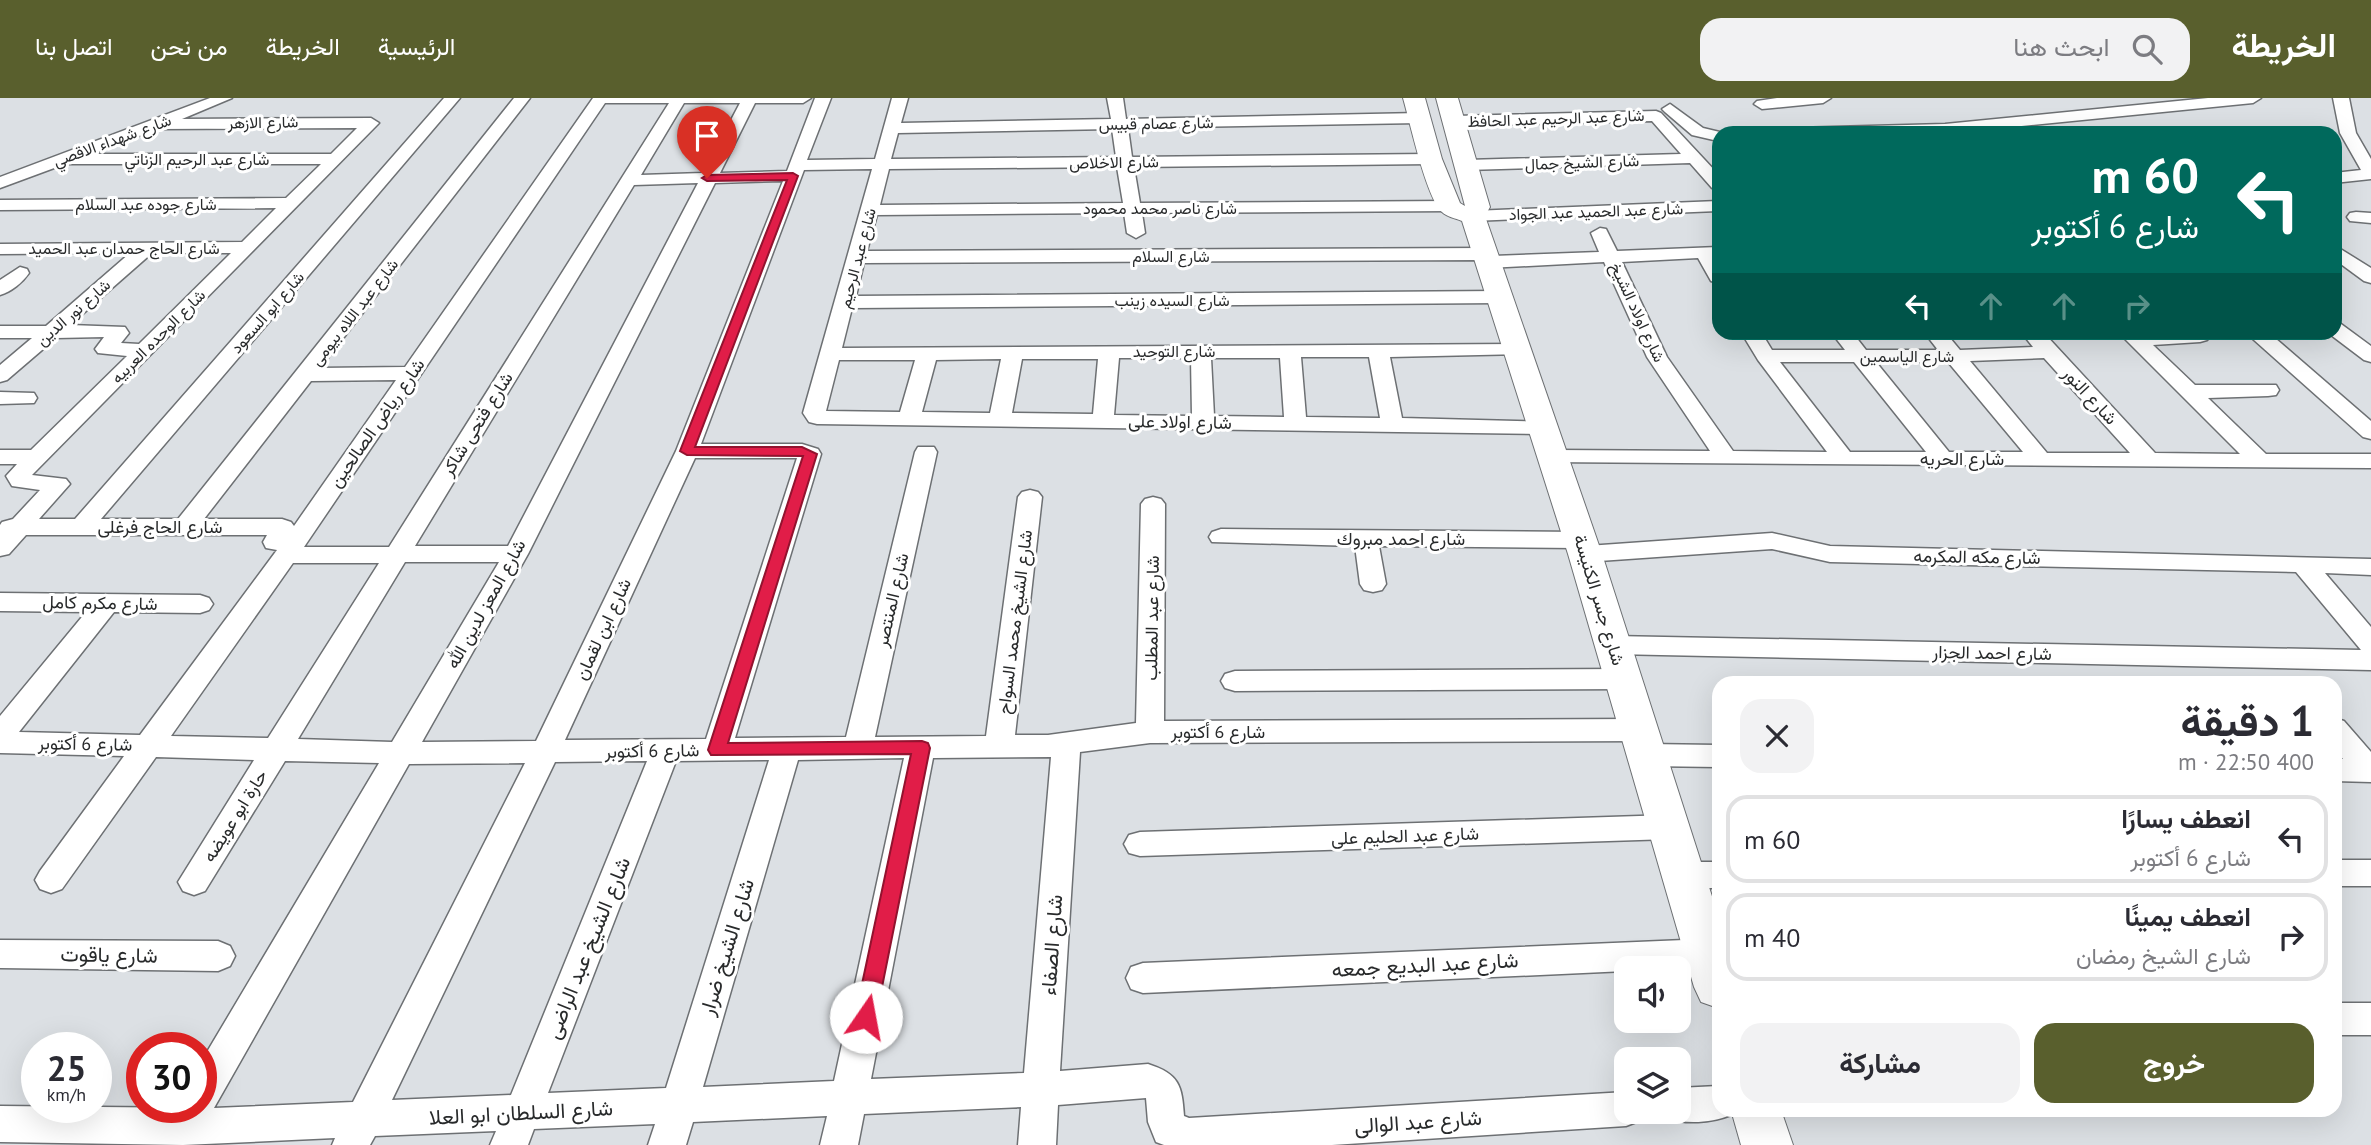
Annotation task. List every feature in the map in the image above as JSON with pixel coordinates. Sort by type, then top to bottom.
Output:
[{"type":"main road","name":"شارع جسر الكنيسة","points":[[1447,98],[1478,207],[1461,211]]},
{"type":"main road","name":"شارع جسر الكنيسة","points":[[1417,108],[1432,159],[1486,258],[1583,547],[1670,827],[1701,875],[1708,953],[1712,967]]},
{"type":"main road","points":[[1758,1117],[1767,1145]]},
{"type":"street","name":"شارع شهداء الاقصي","points":[[0,183],[224,98]]},
{"type":"street","name":"شارع ابو السعود","points":[[82,526],[452,98]]},
{"type":"street","name":"شارع عبد اللاه بيومى","points":[[185,527],[522,98]]},
{"type":"street","points":[[603,98],[803,98]]},
{"type":"street","name":"شارع رياض الصالحين","points":[[51,880],[291,549],[603,98]]},
{"type":"street","name":"شارع ابن لقمان","points":[[357,1132],[545,752],[687,451],[823,98]]},
{"type":"street","name":"شارع عبد الرحيم","points":[[817,417],[814,413],[901,98]]},
{"type":"street","points":[[1115,98],[1136,233]]},
{"type":"street","points":[[1657,98],[1695,131],[1712,136]]},
{"type":"street","points":[[1758,101],[1823,98]]},
{"type":"street","points":[[1975,126],[2253,98]]},
{"type":"street","points":[[2341,98],[2341,126]]},
{"type":"street","name":"شارع فتحى شاكر","points":[[276,749],[679,99]]},
{"type":"street","name":"شارع المعز لدين الله","points":[[217,1069],[516,554],[748,100]]},
{"type":"street","points":[[1758,101],[1788,126]]},
{"type":"street","name":"شارع عصام قبيس","points":[[892,128],[1119,124],[1417,108]]},
{"type":"street","name":"شارع عبد الرحيم عبد الحافظ","points":[[1455,121],[1657,116],[1707,166]]},
{"type":"street","name":"شارع الازهر","points":[[157,124],[369,122]]},
{"type":"street","name":"شارع الوحده العربيه","points":[[10,527],[58,484],[17,480],[18,476],[370,125],[369,122]]},
{"type":"street","points":[[2342,135],[2371,173]]},
{"type":"street","name":"شارع عبد الرحيم الزناتي","points":[[60,159],[335,159]]},
{"type":"street","name":"شارع الاخلاص","points":[[627,180],[707,178],[883,164],[1432,159]]},
{"type":"street","name":"شارع الشيخ جمال","points":[[1467,165],[1707,166]]},
{"type":"street","points":[[0,171],[32,170]]},
{"type":"street","points":[[2342,176],[2371,173]]},
{"type":"street","name":"شارع جوده عبد السلام","points":[[0,205],[292,203]]},
{"type":"street","name":"شارع عبد الحميد عبد الجواد","points":[[1461,211],[1712,206]]},
{"type":"street","name":"شارع ناصر محمد محمود","points":[[871,209],[1461,211]]},
{"type":"street","name":"شارع اولاد الشيخ","points":[[1600,233],[1657,357],[1726,458]]},
{"type":"street","name":"شارع نور الدين","points":[[0,376],[147,247]]},
{"type":"street","name":"شارع الحاج حمدان عبد الحميد","points":[[0,249],[248,247]]},
{"type":"street","name":"شارع السلام","points":[[858,257],[1486,258],[1711,252]]},
{"type":"street","points":[[2342,256],[2371,277]]},
{"type":"street","points":[[0,289],[20,273]]},
{"type":"street","name":"شارع السيده زينب","points":[[845,302],[1499,297]]},
{"type":"street","points":[[0,332],[118,331],[105,349],[145,350]]},
{"type":"street","points":[[2342,334],[2371,356]]},
{"type":"street","points":[[1756,340],[1844,459]]},
{"type":"street","points":[[1847,340],[1943,459]]},
{"type":"street","points":[[1940,340],[2041,460]]},
{"type":"street","name":"شارع النور","points":[[2038,340],[2150,460]]},
{"type":"street","points":[[2136,340],[2261,461]]},
{"type":"street","points":[[2264,340],[2371,432]]},
{"type":"street","name":"شارع التوحيد","points":[[832,354],[1517,349]]},
{"type":"street","points":[[1378,350],[1392,425]]},
{"type":"street","points":[[1201,351],[1203,423]]},
{"type":"street","points":[[1290,351],[1296,424]]},
{"type":"street","points":[[1000,420],[1013,352]]},
{"type":"street","points":[[1103,421],[1109,352]]},
{"type":"street","name":"شارع الياسمين","points":[[1765,356],[1953,356],[2049,352]]},
{"type":"street","points":[[909,419],[927,353]]},
{"type":"street","points":[[305,374],[411,373]]},
{"type":"street","points":[[2190,393],[2269,390]]},
{"type":"street","points":[[0,398],[26,398]]},
{"type":"street","name":"شارع اولاد على","points":[[817,417],[1392,425],[1549,442]]},
{"type":"street","name":"شارع الحريه","points":[[1549,442],[1726,458],[2371,461]]},
{"type":"street","points":[[687,451],[802,451],[810,454],[717,750]]},
{"type":"street","name":"شارع المنتصر","points":[[858,748],[926,452]]},
{"type":"street","points":[[0,457],[37,457]]},
{"type":"street","name":"شارع الشيخ محمد السواح","points":[[999,747],[1031,497]]},
{"type":"street","name":"شارع عبد المطلب","points":[[1150,732],[1153,504]]},
{"type":"street","name":"شارع الحاج فرغلى","points":[[10,527],[282,527],[275,542],[291,549]]},
{"type":"street","points":[[0,548],[10,527]]},
{"type":"street","name":"شارع احمد مبروك","points":[[1222,537],[1583,547]]},
{"type":"street","points":[[1366,539],[1373,584]]},
{"type":"street","name":"شارع مكه المكرمه","points":[[1583,547],[1772,541],[1830,554],[2303,564],[2371,568]]},
{"type":"street","points":[[291,549],[396,555],[516,554]]},
{"type":"street","points":[[2303,564],[2371,645]]},
{"type":"street","name":"شارع مكرم كامل","points":[[0,602],[200,604]]},
{"type":"street","points":[[0,736],[107,603]]},
{"type":"street","name":"شارع احمد الجزار","points":[[1613,645],[2371,660]]},
{"type":"street","points":[[2278,659],[2293,676]]},
{"type":"street","points":[[1235,681],[1624,679]]},
{"type":"street","name":"شارع 6 أكتوبر","points":[[0,742],[401,753],[545,752],[999,747],[1066,744],[1150,732],[1643,742],[1712,755]]},
{"type":"street","points":[[2342,738],[2370,771]]},
{"type":"street","name":"شارع الصفاء","points":[[1037,1145],[1066,744]]},
{"type":"street","points":[[839,1145],[922,748]]},
{"type":"street","name":"حارة ابو عويضه","points":[[194,882],[276,749]]},
{"type":"street","name":"شارع الشيخ ضرار","points":[[667,1145],[787,749]]},
{"type":"street","name":"شارع الشيخ عبد الراضى","points":[[516,1129],[666,750]]},
{"type":"street","points":[[2342,770],[2370,771]]},
{"type":"street","name":"شارع عبد الحليم على","points":[[1140,844],[1670,827]]},
{"type":"street","points":[[2342,873],[2371,873]]},
{"type":"street","name":"شارع عبد البديع جمعه","points":[[1143,978],[1708,953]]},
{"type":"street","name":"شارع ياقوت","points":[[0,954],[218,956]]},
{"type":"street","points":[[2342,1019],[2371,1019]]},
{"type":"street","name":"شارع عبد الوالى","points":[[1041,1089],[1154,1082],[1165,1093],[1166,1123],[1169,1129],[1189,1136],[1614,1110]]},
{"type":"street","name":"شارع السلطان ابو العلا","points":[[217,1121],[357,1132],[516,1129],[679,1106],[1041,1089]]},
{"type":"street","points":[[1691,1104],[1712,1103]]},
{"type":"street","name":"شارع السلطان ابو العلا","points":[[0,1124],[126,1121]]},
{"type":"route","points":[[707,178],[793,176],[687,451],[802,451],[810,454],[717,750],[922,748],[866,1017]]}]
